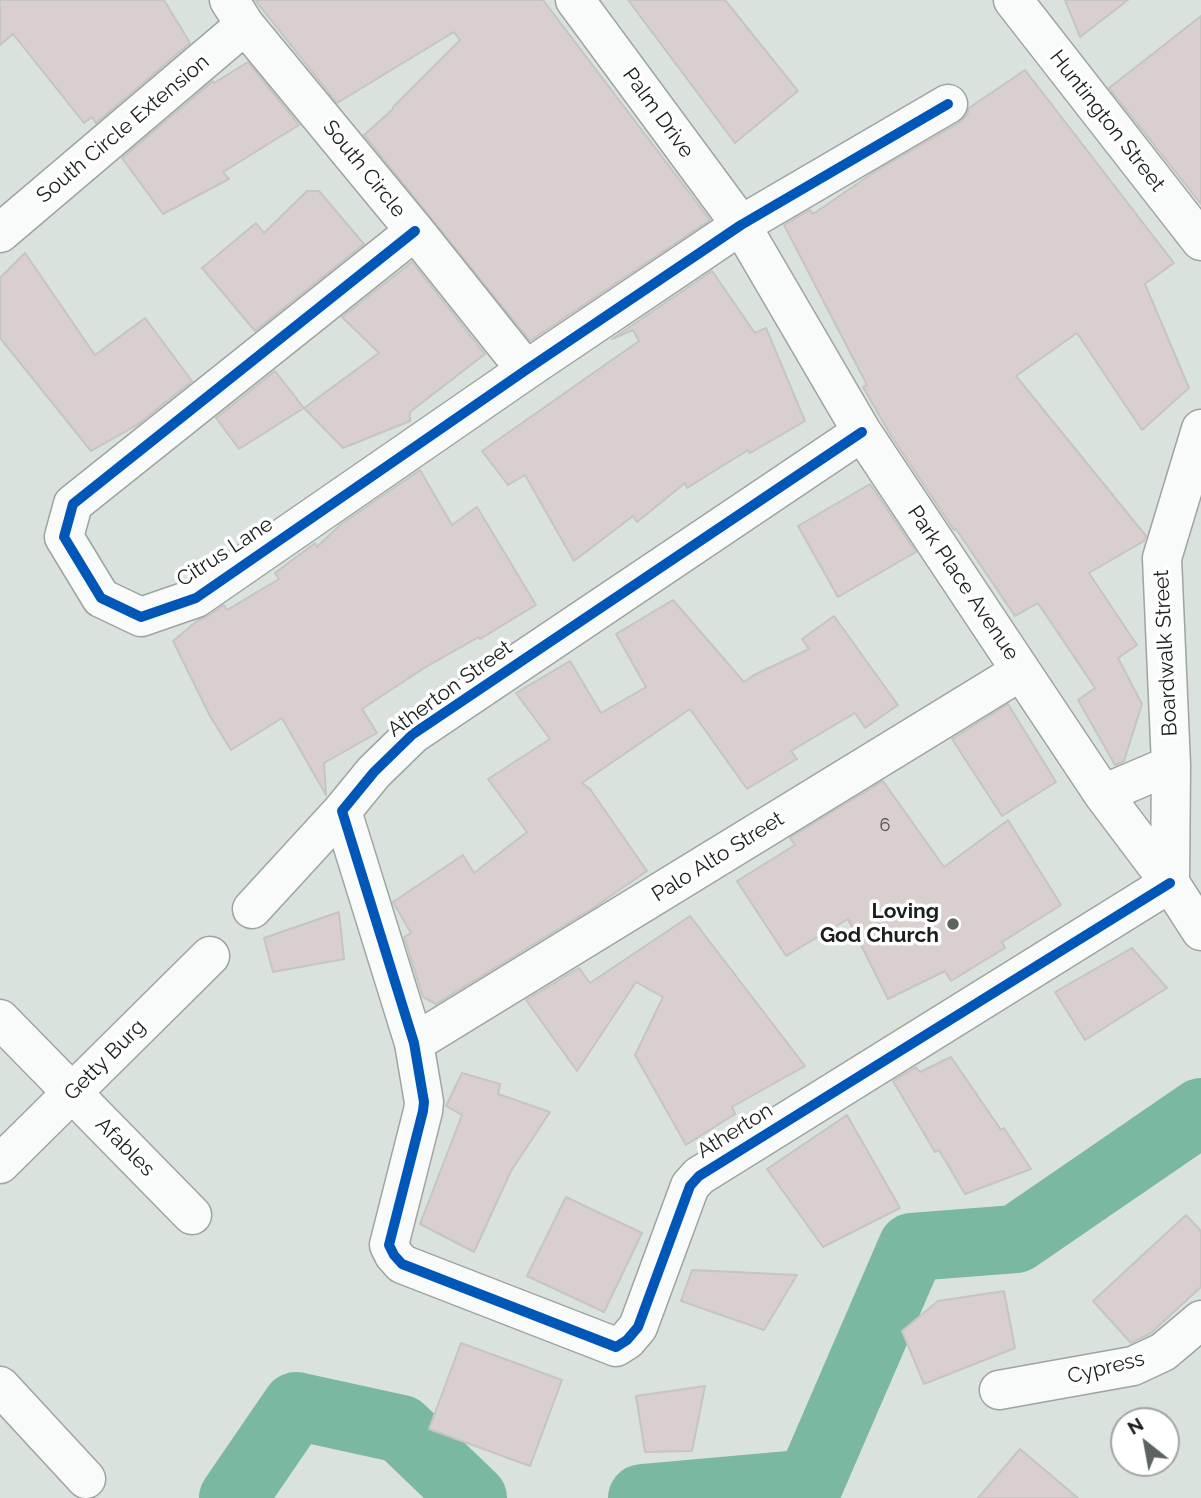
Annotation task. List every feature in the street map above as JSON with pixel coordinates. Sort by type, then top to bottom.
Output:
[{"type":"street","name":"Palm Drive","points":[[575,0],[741,225]]},
{"type":"street","name":"Huntington Street","points":[[1013,0],[1201,242]]},
{"type":"street","name":"South Circle","points":[[237,12],[526,370]]},
{"type":"street","name":"South Circle Extension","points":[[0,233],[237,12]]},
{"type":"street","name":"Citrus Lane","points":[[415,231],[73,504],[64,537],[101,598],[141,617],[196,598],[741,225],[948,104]]},
{"type":"street","name":"Park Place Avenue","points":[[741,225],[862,432],[1103,794],[1170,883],[1201,931]]},
{"type":"street","name":"Boardwalk Street","points":[[1170,883],[1171,765],[1161,558],[1201,429]]},
{"type":"street","name":"Atherton Street","points":[[342,811],[374,772],[413,734],[862,432]]},
{"type":"street","name":"Palo Alto Street","points":[[414,1043],[1021,671]]},
{"type":"street","points":[[1103,794],[1171,765]]},
{"type":"street","points":[[252,909],[342,811]]},
{"type":"street","points":[[342,811],[414,1043]]},
{"type":"street","name":"Atherton","points":[[414,1043],[424,1102],[389,1245],[394,1255],[402,1264],[616,1347],[628,1340],[638,1327],[690,1186],[699,1176],[1170,883]]},
{"type":"street","name":"Getty Burg","points":[[0,1164],[211,956]]},
{"type":"street","name":"Afables","points":[[0,1019],[192,1215]]},
{"type":"street","name":"Cypress","points":[[999,1390],[1133,1366],[1163,1352],[1201,1320]]},
{"type":"street","points":[[0,1386],[86,1479]]},
{"type":"building","points":[[0,0],[164,0],[190,43],[96,123],[92,117],[84,123],[13,34],[0,45]]},
{"type":"building","points":[[255,0],[543,0],[710,220],[530,341],[364,135],[460,40],[454,32],[337,103]]},
{"type":"building","points":[[628,0],[725,0],[798,91],[735,143]]},
{"type":"building","points":[[1065,0],[1128,0],[1080,37]]},
{"type":"building","points":[[1201,16],[1201,204],[1109,88]]},
{"type":"building","points":[[248,62],[299,125],[223,172],[229,179],[163,214],[122,158],[213,81],[214,83]]},
{"type":"building","points":[[1025,70],[1174,263],[1145,284],[1189,388],[1142,430],[1077,333],[1016,376],[1146,536],[1144,541],[1089,573],[1137,645],[1118,658],[1142,704],[1124,761],[1115,765],[1078,700],[1095,688],[1038,603],[1015,616],[956,529],[954,530],[890,434],[863,387],[867,385],[784,225],[810,210],[813,214],[876,171],[959,123],[967,115],[969,108]]},
{"type":"building","points":[[307,191],[319,191],[364,244],[255,331],[202,268],[256,223],[264,233]]},
{"type":"building","points":[[25,253],[95,355],[145,318],[192,381],[137,425],[91,451],[0,338],[0,278]]},
{"type":"building","points":[[412,262],[485,354],[410,412],[410,421],[343,448],[304,408],[379,353],[342,317]]},
{"type":"building","points":[[712,271],[755,333],[766,328],[805,421],[750,453],[748,450],[687,488],[685,483],[637,522],[633,516],[574,561],[525,475],[508,485],[482,451],[639,341],[633,330],[612,339]]},
{"type":"building","points":[[275,371],[304,408],[239,449],[216,418]]},
{"type":"building","points":[[420,470],[452,525],[477,507],[536,605],[480,639],[479,637],[424,668],[362,709],[377,733],[324,763],[326,795],[282,718],[231,750],[210,716],[173,641],[197,621],[224,605],[227,610],[279,579],[275,573],[315,543],[317,547],[340,525]]},
{"type":"building","points":[[870,484],[916,552],[838,597],[798,526]]},
{"type":"building","points":[[673,600],[744,682],[809,649],[802,639],[834,616],[898,705],[865,728],[855,713],[791,751],[797,759],[747,789],[690,709],[582,783],[590,789],[647,871],[596,906],[436,1004],[423,997],[404,937],[411,933],[393,902],[463,855],[474,873],[527,832],[488,779],[550,739],[516,693],[570,661],[601,713],[646,687],[616,634]]},
{"type":"building","points":[[1008,704],[1056,782],[1002,816],[952,739]]},
{"type":"building","points":[[883,781],[944,867],[1008,820],[1061,905],[1002,942],[1005,948],[951,981],[945,971],[888,999],[848,919],[786,956],[737,881],[795,845],[791,837]]},
{"type":"building","points":[[339,912],[344,959],[273,972],[264,938]]},
{"type":"building","points":[[690,916],[805,1066],[732,1107],[735,1114],[686,1145],[635,1055],[663,997],[636,982],[577,1071],[526,1000],[579,968],[590,983]]},
{"type":"building","points":[[1132,948],[1167,988],[1085,1040],[1055,992]]},
{"type":"building","points":[[951,1057],[1031,1169],[965,1194],[939,1150],[935,1152],[893,1081],[916,1067],[920,1072]]},
{"type":"building","points":[[462,1073],[500,1084],[498,1094],[550,1112],[511,1171],[474,1252],[420,1224],[462,1115],[446,1106]]},
{"type":"building","points":[[847,1115],[900,1208],[823,1247],[767,1169]]},
{"type":"building","points":[[566,1197],[642,1233],[604,1312],[527,1276]]},
{"type":"building","points":[[1186,1215],[1201,1231],[1201,1287],[1151,1333],[1131,1343],[1093,1301]]},
{"type":"building","points":[[692,1270],[797,1275],[764,1330],[681,1301]]},
{"type":"building","points":[[1004,1291],[1015,1348],[924,1384],[902,1331],[938,1301]]},
{"type":"building","points":[[461,1343],[562,1380],[530,1466],[429,1429]]},
{"type":"building","points":[[705,1386],[692,1451],[645,1452],[636,1396]]},
{"type":"building","points":[[1020,1449],[1078,1498],[978,1498]]},
{"type":"waterway","points":[[642,1498],[810,1483],[912,1247],[1016,1239],[1201,1112]]},
{"type":"waterway","points":[[233,1498],[296,1406],[401,1429],[473,1498]]},
{"type":"cycle path","points":[[415,231],[73,504],[64,537],[101,598],[141,617],[196,598],[741,225],[948,104]]},
{"type":"cycle path","points":[[862,432],[413,734],[374,772],[342,811],[414,1043],[424,1102],[389,1245],[394,1255],[402,1264],[616,1347],[627,1340],[638,1327],[690,1186],[699,1176],[1170,883]]},
{"type":"place","name":"Loving God Church","points":[[953,924]]}]
